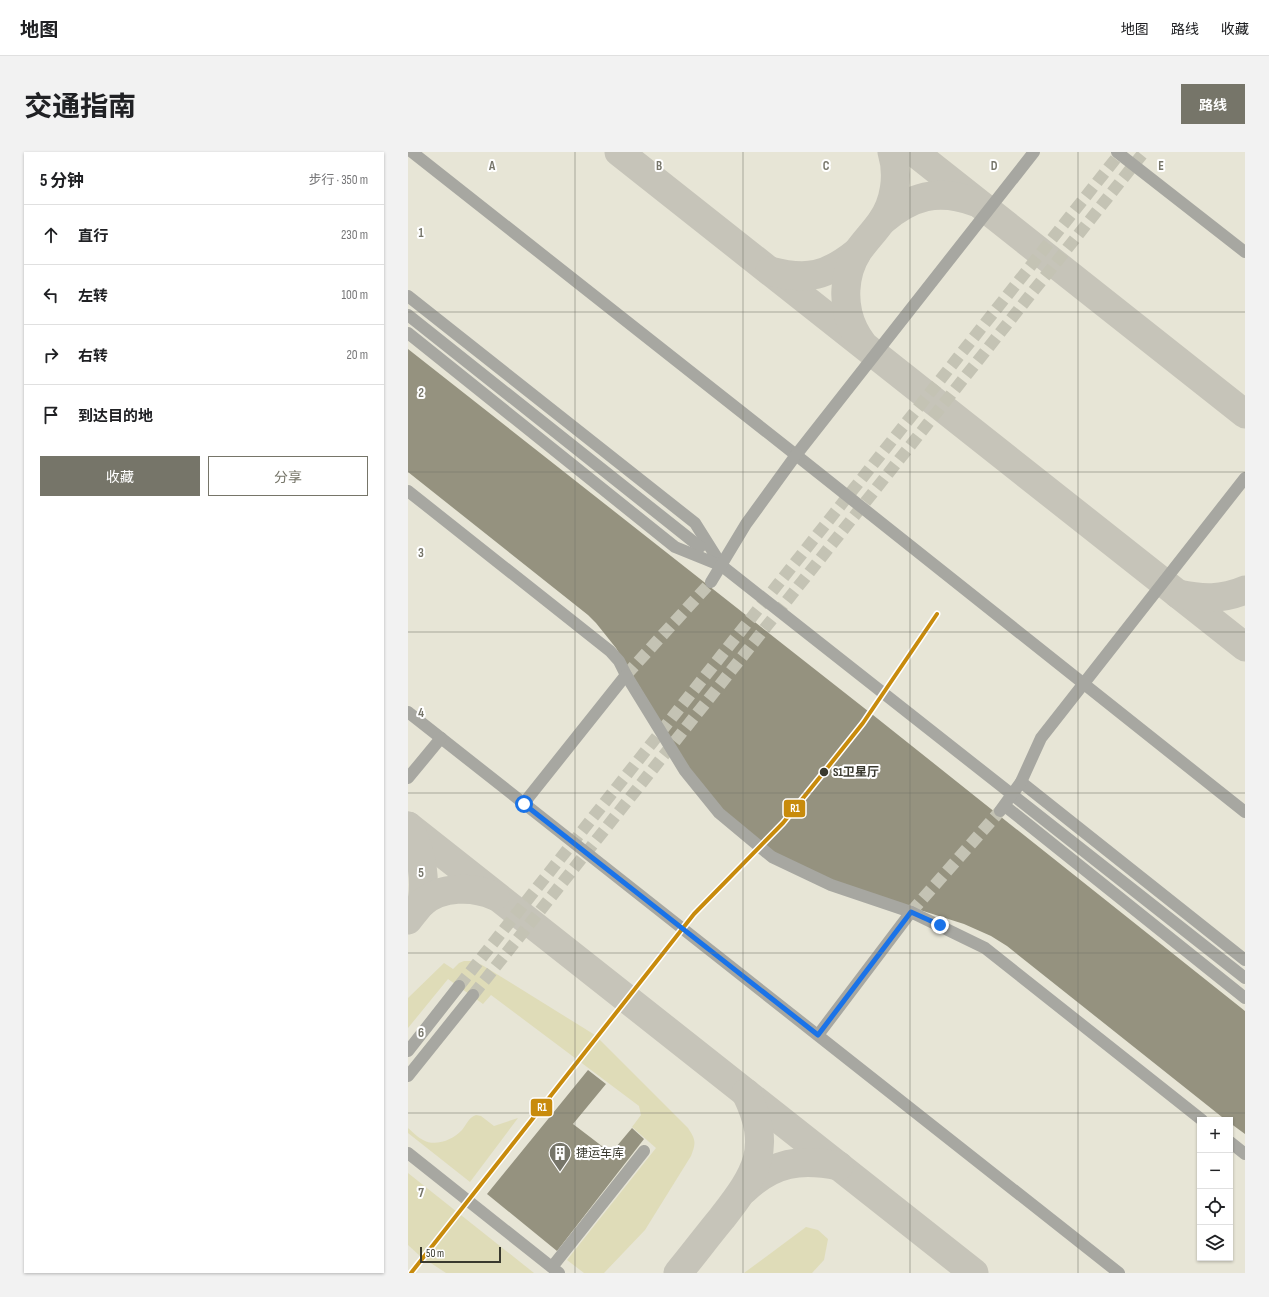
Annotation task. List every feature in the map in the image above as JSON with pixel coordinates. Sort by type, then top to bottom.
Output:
[{"type":"lane","points":[[412,152],[796,454],[1245,812]]},
{"type":"lane","points":[[711,582],[746,524],[796,454],[1034,152]]},
{"type":"lane","points":[[1117,152],[1245,252]]},
{"type":"lane","points":[[408,296],[696,523],[722,566]]},
{"type":"lane","points":[[408,315],[700,547]]},
{"type":"lane","points":[[408,333],[675,547],[722,566],[1245,978]]},
{"type":"lane","points":[[1245,478],[1041,738],[1021,782],[1002,808],[1245,998]]},
{"type":"lane","points":[[408,491],[610,651],[619,661],[626,675],[685,771],[719,813],[772,857],[831,885],[911,912],[985,948],[1198,1117]]},
{"type":"lane","points":[[524,804],[626,675]]},
{"type":"lane","points":[[408,712],[1119,1273]]},
{"type":"lane","points":[[408,778],[440,738]]},
{"type":"lane","points":[[1021,782],[1245,960]]},
{"type":"lane","points":[[818,1035],[911,912]]},
{"type":"lane","points":[[408,1051],[459,986]]},
{"type":"lane","points":[[408,1076],[472,995]]},
{"type":"lane","points":[[1233,1144],[1245,1154]]},
{"type":"lane","points":[[408,1153],[556,1270],[644,1151]]},
{"type":"shaded area","points":[[464,961],[473,961],[482,965],[595,1035],[688,1128],[693,1136],[694,1148],[691,1156],[645,1230],[604,1273],[584,1273],[567,1260],[656,1148],[632,1127],[641,1115],[639,1106],[491,995],[483,1004],[448,979],[408,1028],[408,998],[444,963],[453,969],[459,963]]},
{"type":"shaded area","points":[[476,1115],[481,1116],[494,1126],[518,1118],[470,1182],[408,1133],[408,1128],[423,1140],[438,1143],[454,1137],[462,1130],[469,1119]]},
{"type":"shaded area","points":[[408,1173],[534,1273],[446,1273],[420,1256],[408,1245]]},
{"type":"shaded area","points":[[806,1227],[818,1230],[828,1239],[824,1260],[812,1273],[744,1273]]},
{"type":"building","name":"S1卫星厅","points":[[408,349],[873,715],[1245,1011],[1245,1134],[1233,1125],[1233,1117],[1222,1117],[1007,946],[991,936],[964,924],[832,882],[796,867],[737,826],[698,783],[616,648],[596,623],[588,615],[408,472]]},
{"type":"building","name":"捷运车库","points":[[588,1070],[606,1084],[573,1124],[611,1153],[632,1128],[644,1139],[557,1251],[487,1194]]},
{"type":"taxiway","points":[[619,152],[1245,647]]},
{"type":"taxiway","points":[[862,343],[854,330],[847,311],[847,280],[849,270],[858,251],[881,222],[890,206],[895,179],[892,152]]},
{"type":"taxiway","points":[[914,152],[1245,414]]},
{"type":"taxiway","points":[[882,221],[893,212],[914,200],[926,197],[937,195],[949,196],[975,202]]},
{"type":"taxiway","points":[[770,271],[795,276],[816,274],[836,266],[857,252]]},
{"type":"taxiway","points":[[1178,594],[1212,598],[1228,596],[1245,590]]},
{"type":"taxiway","points":[[408,826],[974,1273]]},
{"type":"taxiway","points":[[408,826],[417,845],[422,863],[422,903]]},
{"type":"taxiway","points":[[408,920],[422,903],[438,893],[457,889],[467,889],[477,890],[495,896]]},
{"type":"taxiway","points":[[678,1273],[734,1202],[752,1173],[760,1145],[759,1129],[746,1093]]},
{"type":"taxiway","points":[[744,1190],[766,1173],[788,1164],[812,1162],[839,1166]]},
{"type":"tunnel","points":[[459,986],[1121,152]]},
{"type":"tunnel","points":[[473,995],[1144,152]]},
{"type":"tunnel","points":[[626,675],[711,582]]},
{"type":"tunnel","points":[[911,912],[1000,811]]},
{"type":"transit line","name":"R1","points":[[411,1273],[694,914],[783,823],[824,772],[863,723],[937,614]]},
{"type":"place","name":"S1卫星厅","points":[[824,772]]},
{"type":"place","name":"捷运车库","points":[[560,1172]]},
{"type":"route","points":[[524,804],[818,1035],[911,912],[940,925]]}]
